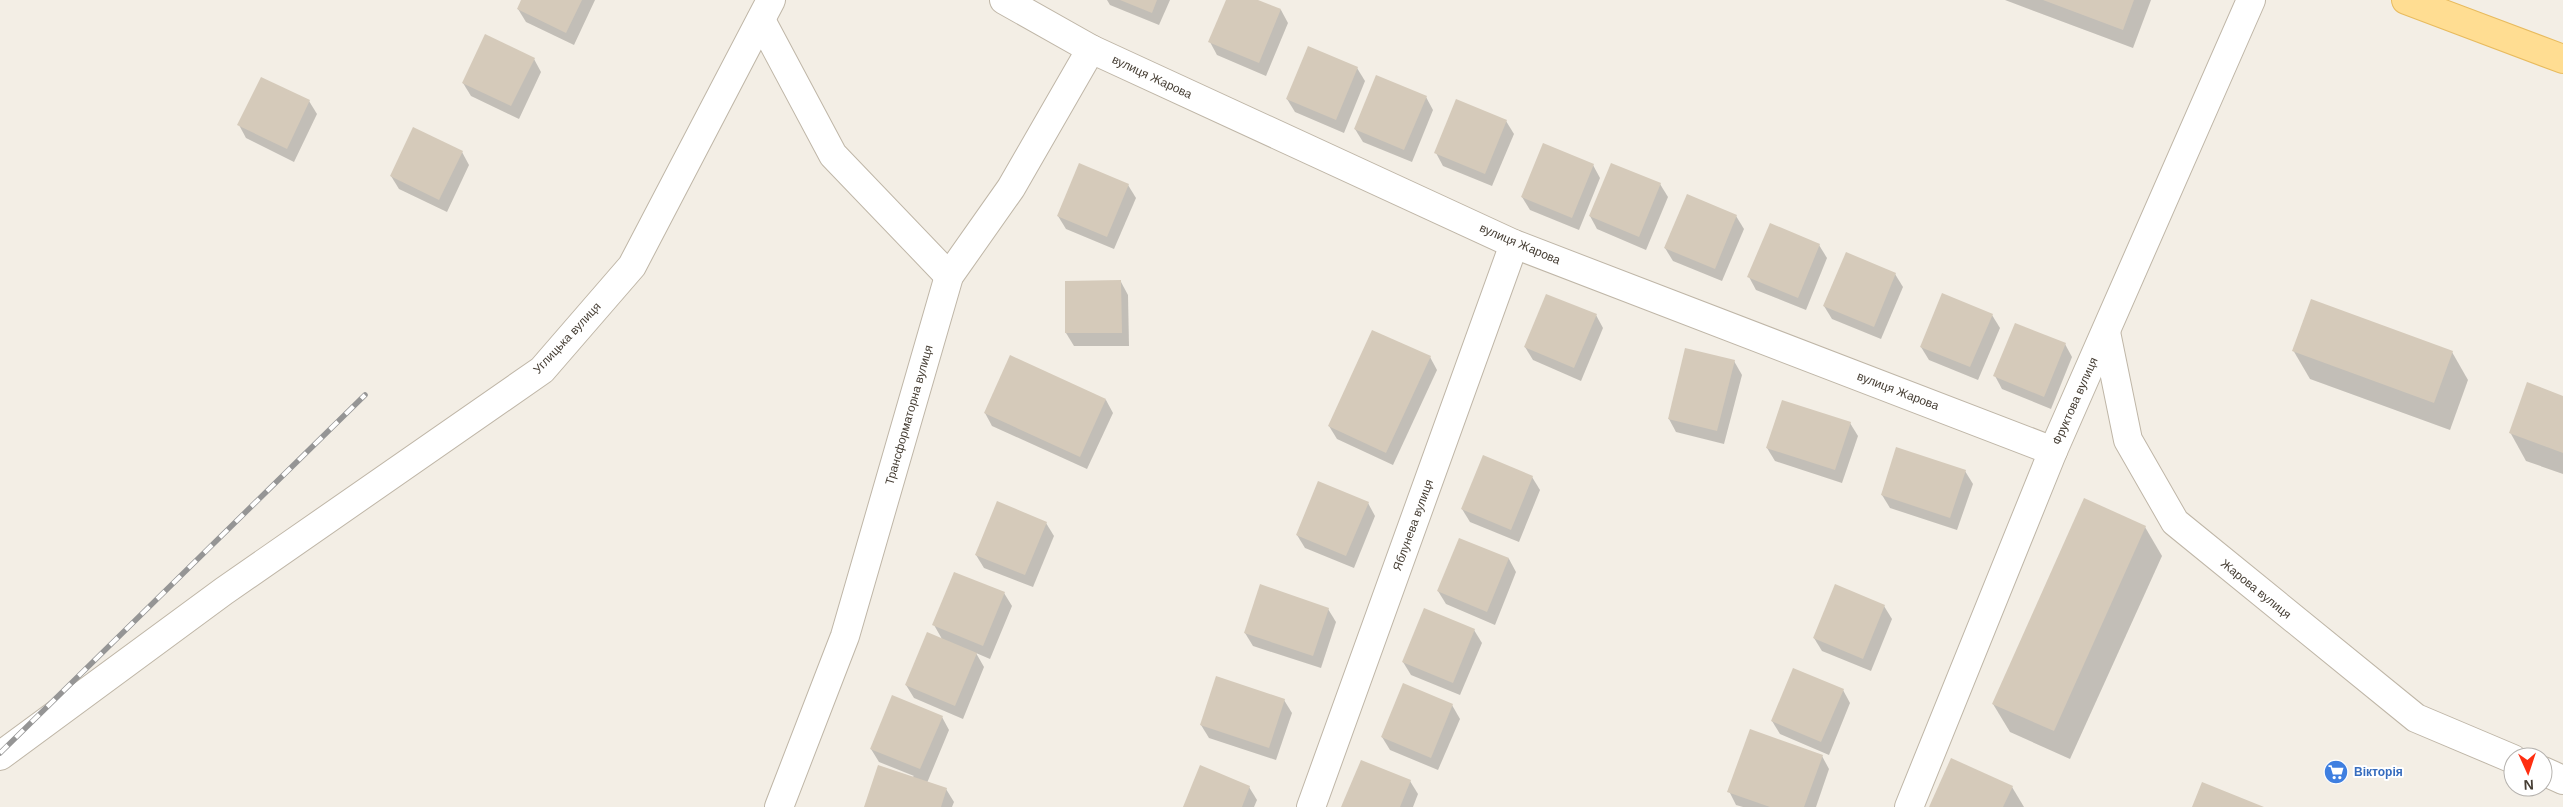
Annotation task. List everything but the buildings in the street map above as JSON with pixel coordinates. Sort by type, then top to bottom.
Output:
[{"type":"main road","points":[[2406,0],[2563,59]]},
{"type":"street","name":"вулиця Жарова","points":[[1004,0],[1091,49],[1514,244],[2054,451]]},
{"type":"street","name":"Фруктова вулиця","points":[[1909,807],[2054,451],[2251,0]]},
{"type":"street","points":[[766,10],[834,155],[949,276]]},
{"type":"street","name":"Углицька вулиця","points":[[0,756],[224,591],[542,370],[632,266],[766,10]]},
{"type":"street","name":"Трансформаторна вулиця","points":[[778,807],[845,636],[949,276],[1011,188],[1091,49]]},
{"type":"street","name":"Яблунева вулиця","points":[[1311,807],[1514,244]]},
{"type":"street","name":"Жарова вулиця","points":[[2106,332],[2128,440],[2175,522],[2416,718],[2503,755]]},
{"type":"railway","points":[[0,753],[365,395]]},
{"type":"place","name":"Вікторія","points":[[2336,772]]}]
